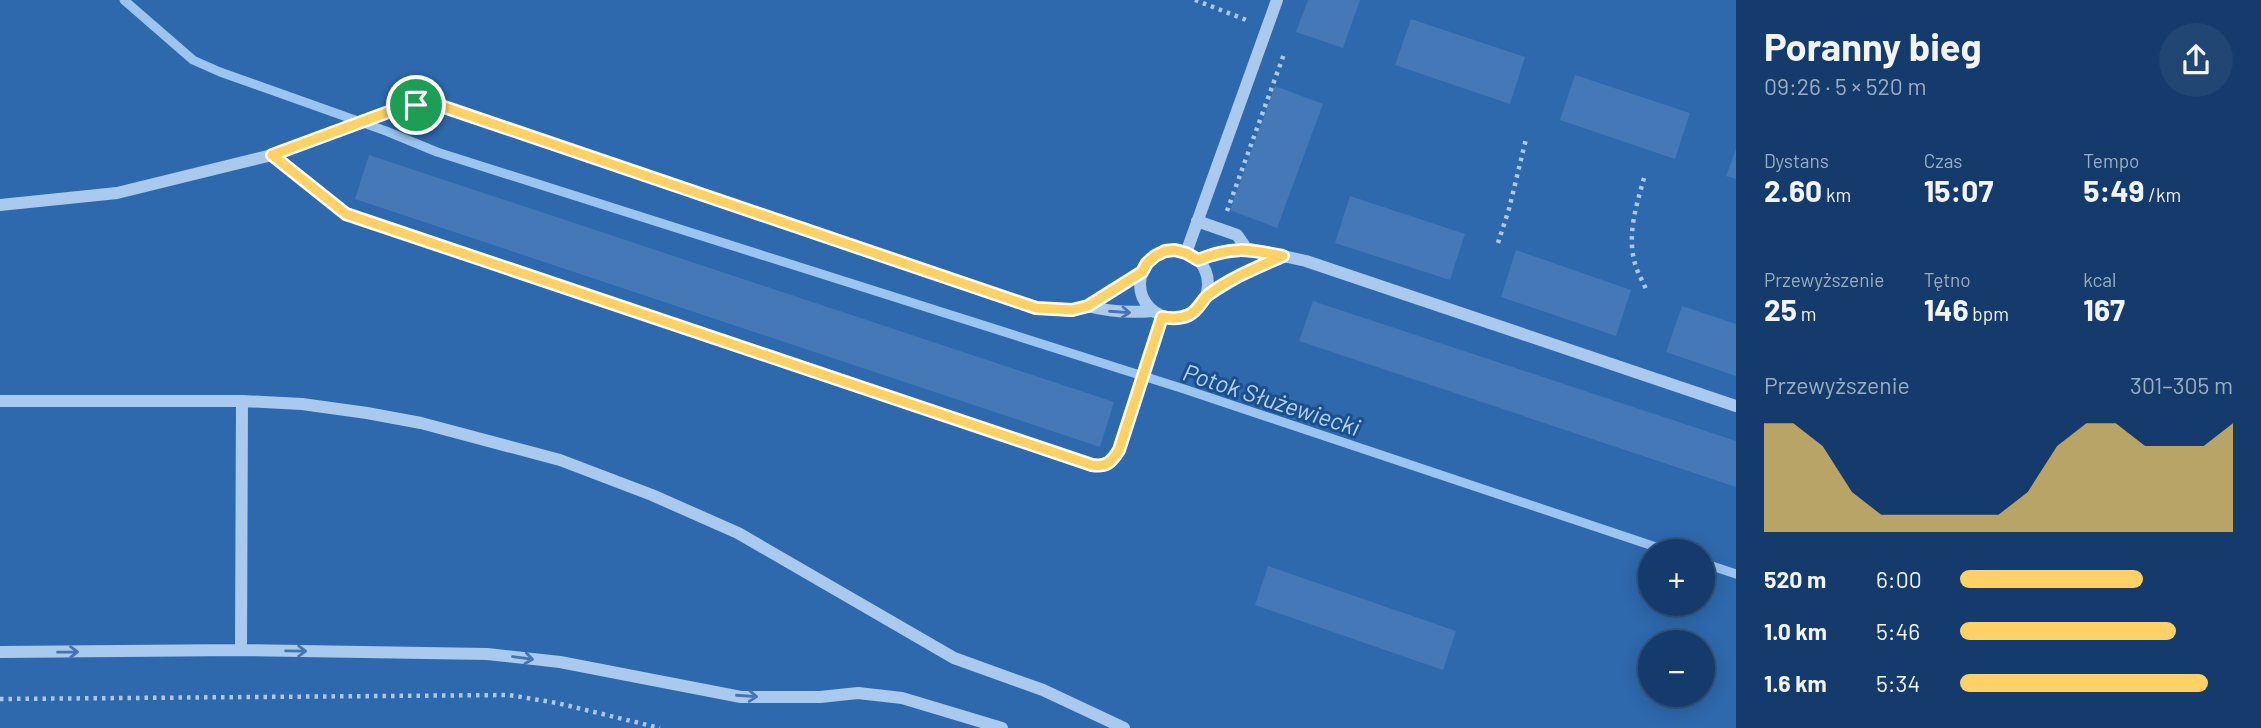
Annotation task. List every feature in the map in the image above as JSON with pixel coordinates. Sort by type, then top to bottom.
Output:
[{"type":"lane","points":[[1186,253],[1277,0]]},
{"type":"lane","points":[[0,205],[117,193],[272,155],[384,114],[428,104],[444,107],[1036,308],[1072,310],[1088,306],[1142,272]]},
{"type":"lane","points":[[272,155],[346,214],[1103,467],[1112,461],[1119,450],[1147,361],[1157,314]]},
{"type":"lane","points":[[1197,221],[1237,235],[1246,248]]},
{"type":"lane","points":[[1198,260],[1215,253],[1246,248],[1306,261],[1736,405]]},
{"type":"lane","points":[[1088,306],[1128,313],[1157,314],[1172,319],[1183,318],[1201,306],[1206,297],[1208,275],[1198,260],[1175,250],[1155,256],[1147,263],[1142,272],[1141,293],[1145,303],[1157,314]]},
{"type":"lane","points":[[1206,297],[1242,275],[1283,256]]},
{"type":"lane","points":[[0,401],[242,401],[302,404],[421,423],[560,460],[652,495],[738,533],[954,658],[1043,690],[1124,728]]},
{"type":"lane","points":[[241,650],[242,401]]},
{"type":"lane","points":[[0,652],[241,650],[487,654],[560,662],[741,697],[820,697],[858,693],[902,698],[1002,728]]},
{"type":"path","points":[[1195,0],[1266,28]]},
{"type":"path","points":[[1229,217],[1227,209],[1284,54]]},
{"type":"path","points":[[1498,243],[1526,139]]},
{"type":"path","points":[[1644,178],[1635,209],[1632,242],[1636,269],[1647,292]]},
{"type":"path","points":[[0,699],[509,695],[557,703],[660,728]]},
{"type":"shaded area","points":[[0,0],[1736,0],[1736,728],[0,728]]},
{"type":"building","points":[[1308,0],[1360,0],[1343,48],[1296,32]]},
{"type":"building","points":[[1411,19],[1525,57],[1510,104],[1395,65]]},
{"type":"building","points":[[1575,75],[1690,113],[1675,159],[1560,120]]},
{"type":"building","points":[[1275,86],[1323,104],[1277,228],[1230,210]]},
{"type":"building","points":[[1736,149],[1736,179],[1726,176]]},
{"type":"building","points":[[369,155],[1114,402],[1100,447],[355,199]]},
{"type":"building","points":[[1350,196],[1465,234],[1450,280],[1335,243]]},
{"type":"building","points":[[1516,250],[1631,290],[1616,336],[1501,297]]},
{"type":"building","points":[[1313,301],[1736,441],[1736,487],[1299,341]]},
{"type":"building","points":[[1682,306],[1736,324],[1736,376],[1666,352]]},
{"type":"building","points":[[1268,566],[1456,631],[1443,670],[1255,605]]},
{"type":"waterway","name":"Potok Służewiecki","points":[[124,0],[193,60],[437,152],[1184,389],[1638,541]]},
{"type":"waterway","name":"Potok Służewiecki","points":[[1715,567],[1736,574]]},
{"type":"route","points":[[416,105],[444,107],[1036,308],[1072,310],[1088,306],[1142,272],[1147,263],[1165,251],[1186,253],[1198,260],[1215,253],[1246,248],[1283,256],[1242,275],[1206,297],[1193,313],[1183,318],[1162,317],[1119,450],[1112,461],[1103,467],[346,214],[272,155],[402,107],[416,105]]}]
